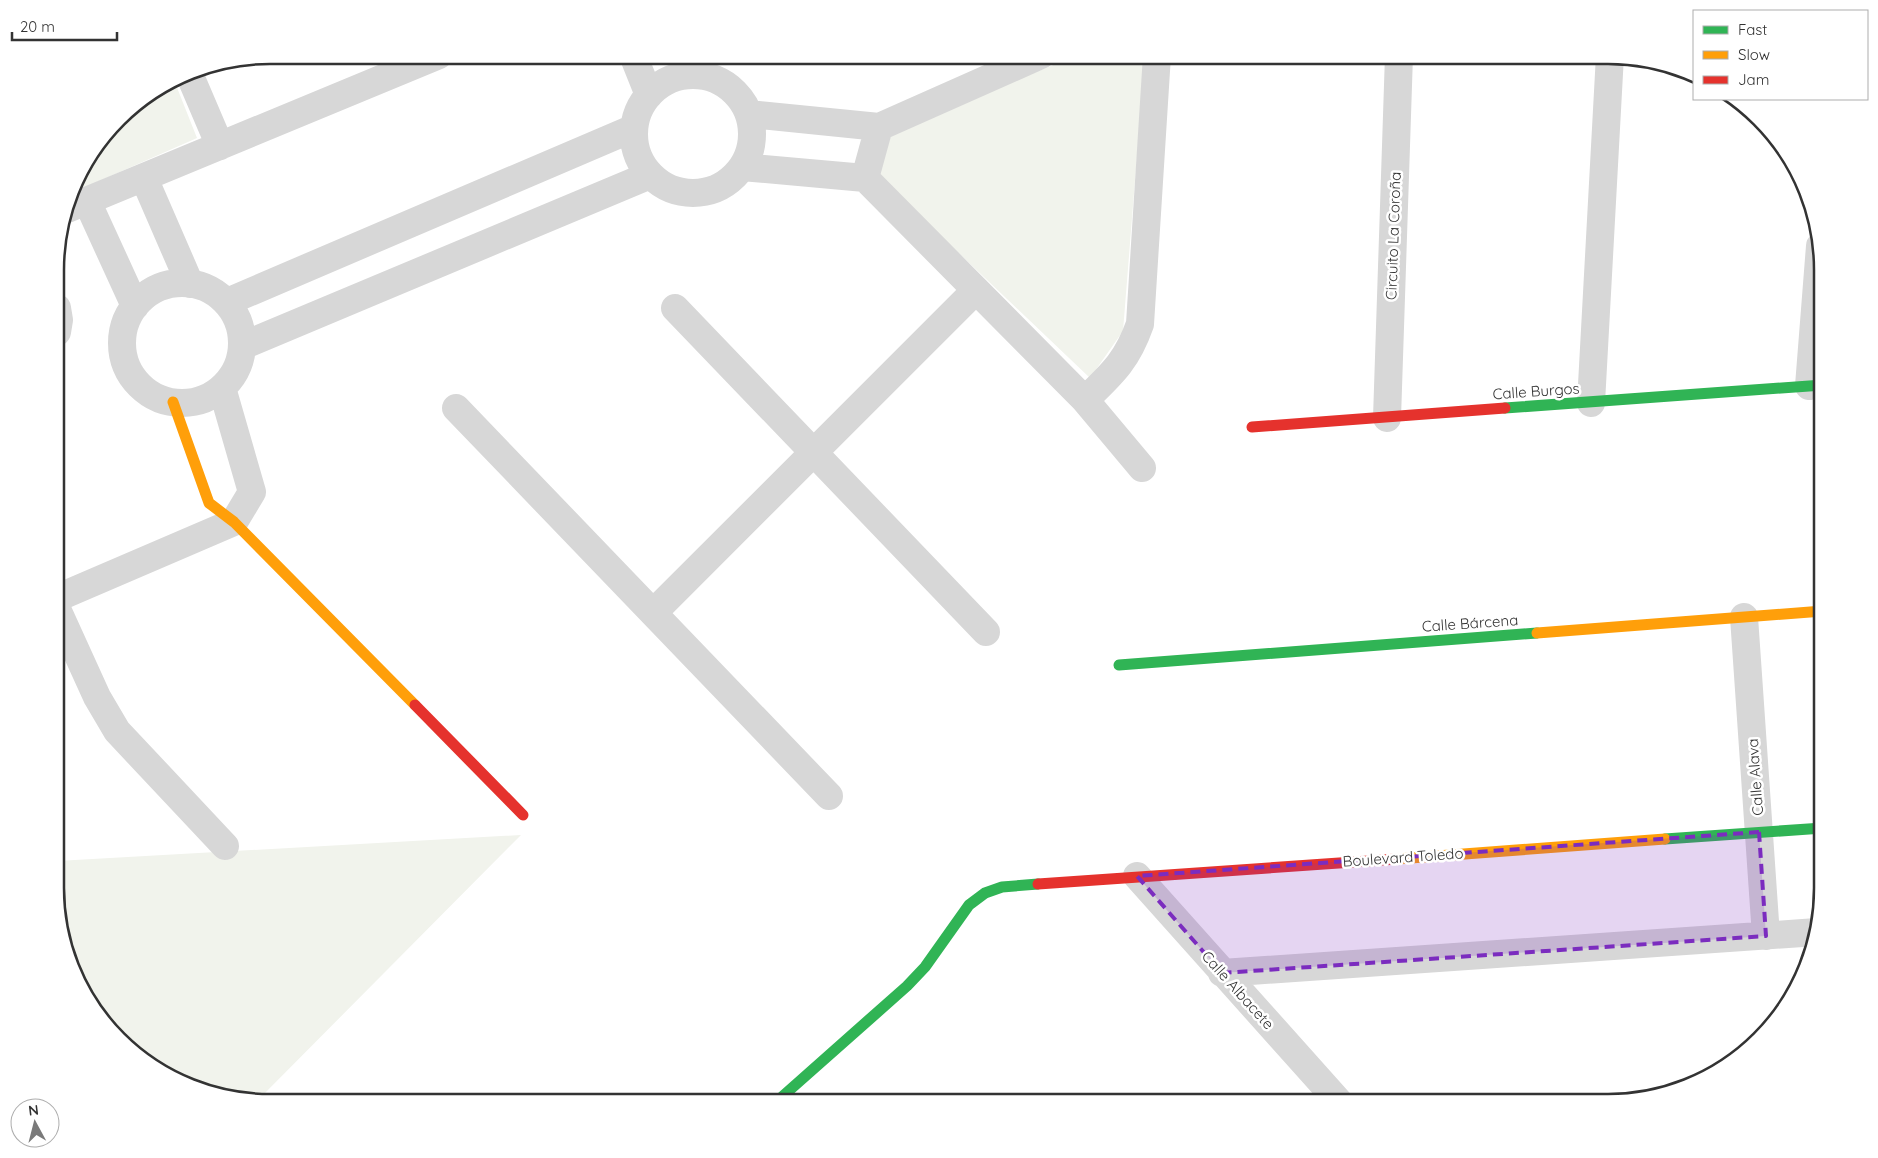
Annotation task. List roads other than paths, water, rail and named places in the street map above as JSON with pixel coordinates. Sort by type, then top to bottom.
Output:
[{"type":"street","points":[[135,306],[77,205],[417,64]]},
{"type":"street","points":[[637,64],[649,95]]},
{"type":"street","points":[[749,114],[879,126],[1020,64]]},
{"type":"street","points":[[1085,400],[1120,365],[1132,346],[1140,324],[1156,64]]},
{"type":"street","name":"Circuito La Coroña","points":[[1387,418],[1399,64]]},
{"type":"street","points":[[1591,402],[1610,64]]},
{"type":"street","points":[[697,66],[731,89],[742,100],[749,114],[752,132],[750,151],[742,167],[730,180],[715,189],[698,194],[680,192],[663,186],[650,175],[636,153],[634,128],[636,116],[649,95],[660,85],[687,75],[697,66]]},
{"type":"street","points":[[191,79],[220,146]]},
{"type":"street","points":[[865,178],[879,126]]},
{"type":"street","points":[[227,302],[634,128]]},
{"type":"street","points":[[742,167],[865,178],[1085,400],[1142,468]]},
{"type":"street","points":[[242,346],[650,175]]},
{"type":"street","points":[[144,178],[190,284]]},
{"type":"street","points":[[190,284],[210,290],[227,302],[239,323],[242,346],[236,368],[222,388],[208,397],[191,402],[173,402],[156,397],[141,387],[130,373],[123,357],[122,339],[126,321],[135,306],[150,292],[163,287],[190,284]]},
{"type":"street","points":[[654,612],[976,290]]},
{"type":"street","points":[[675,308],[986,632]]},
{"type":"street","name":"Calle Burgos","points":[[1252,427],[1814,386]]},
{"type":"street","points":[[64,595],[234,522],[252,492],[222,388]]},
{"type":"street","points":[[173,402],[210,503],[234,522],[523,815]]},
{"type":"street","points":[[456,408],[654,612],[828,796]]},
{"type":"street","name":"Calle Bárcena","points":[[1119,665],[1814,612]]},
{"type":"street","name":"Calle Alava","points":[[1744,617],[1766,936]]},
{"type":"street","points":[[64,624],[97,697],[117,731],[225,846]]},
{"type":"street","name":"Boulevard Toledo","points":[[785,1094],[925,967],[969,905],[985,893],[1002,886],[1814,829]]},
{"type":"street","name":"Calle Albacete","points":[[1137,876],[1332,1094]]},
{"type":"street","points":[[1222,973],[1809,933]]}]
